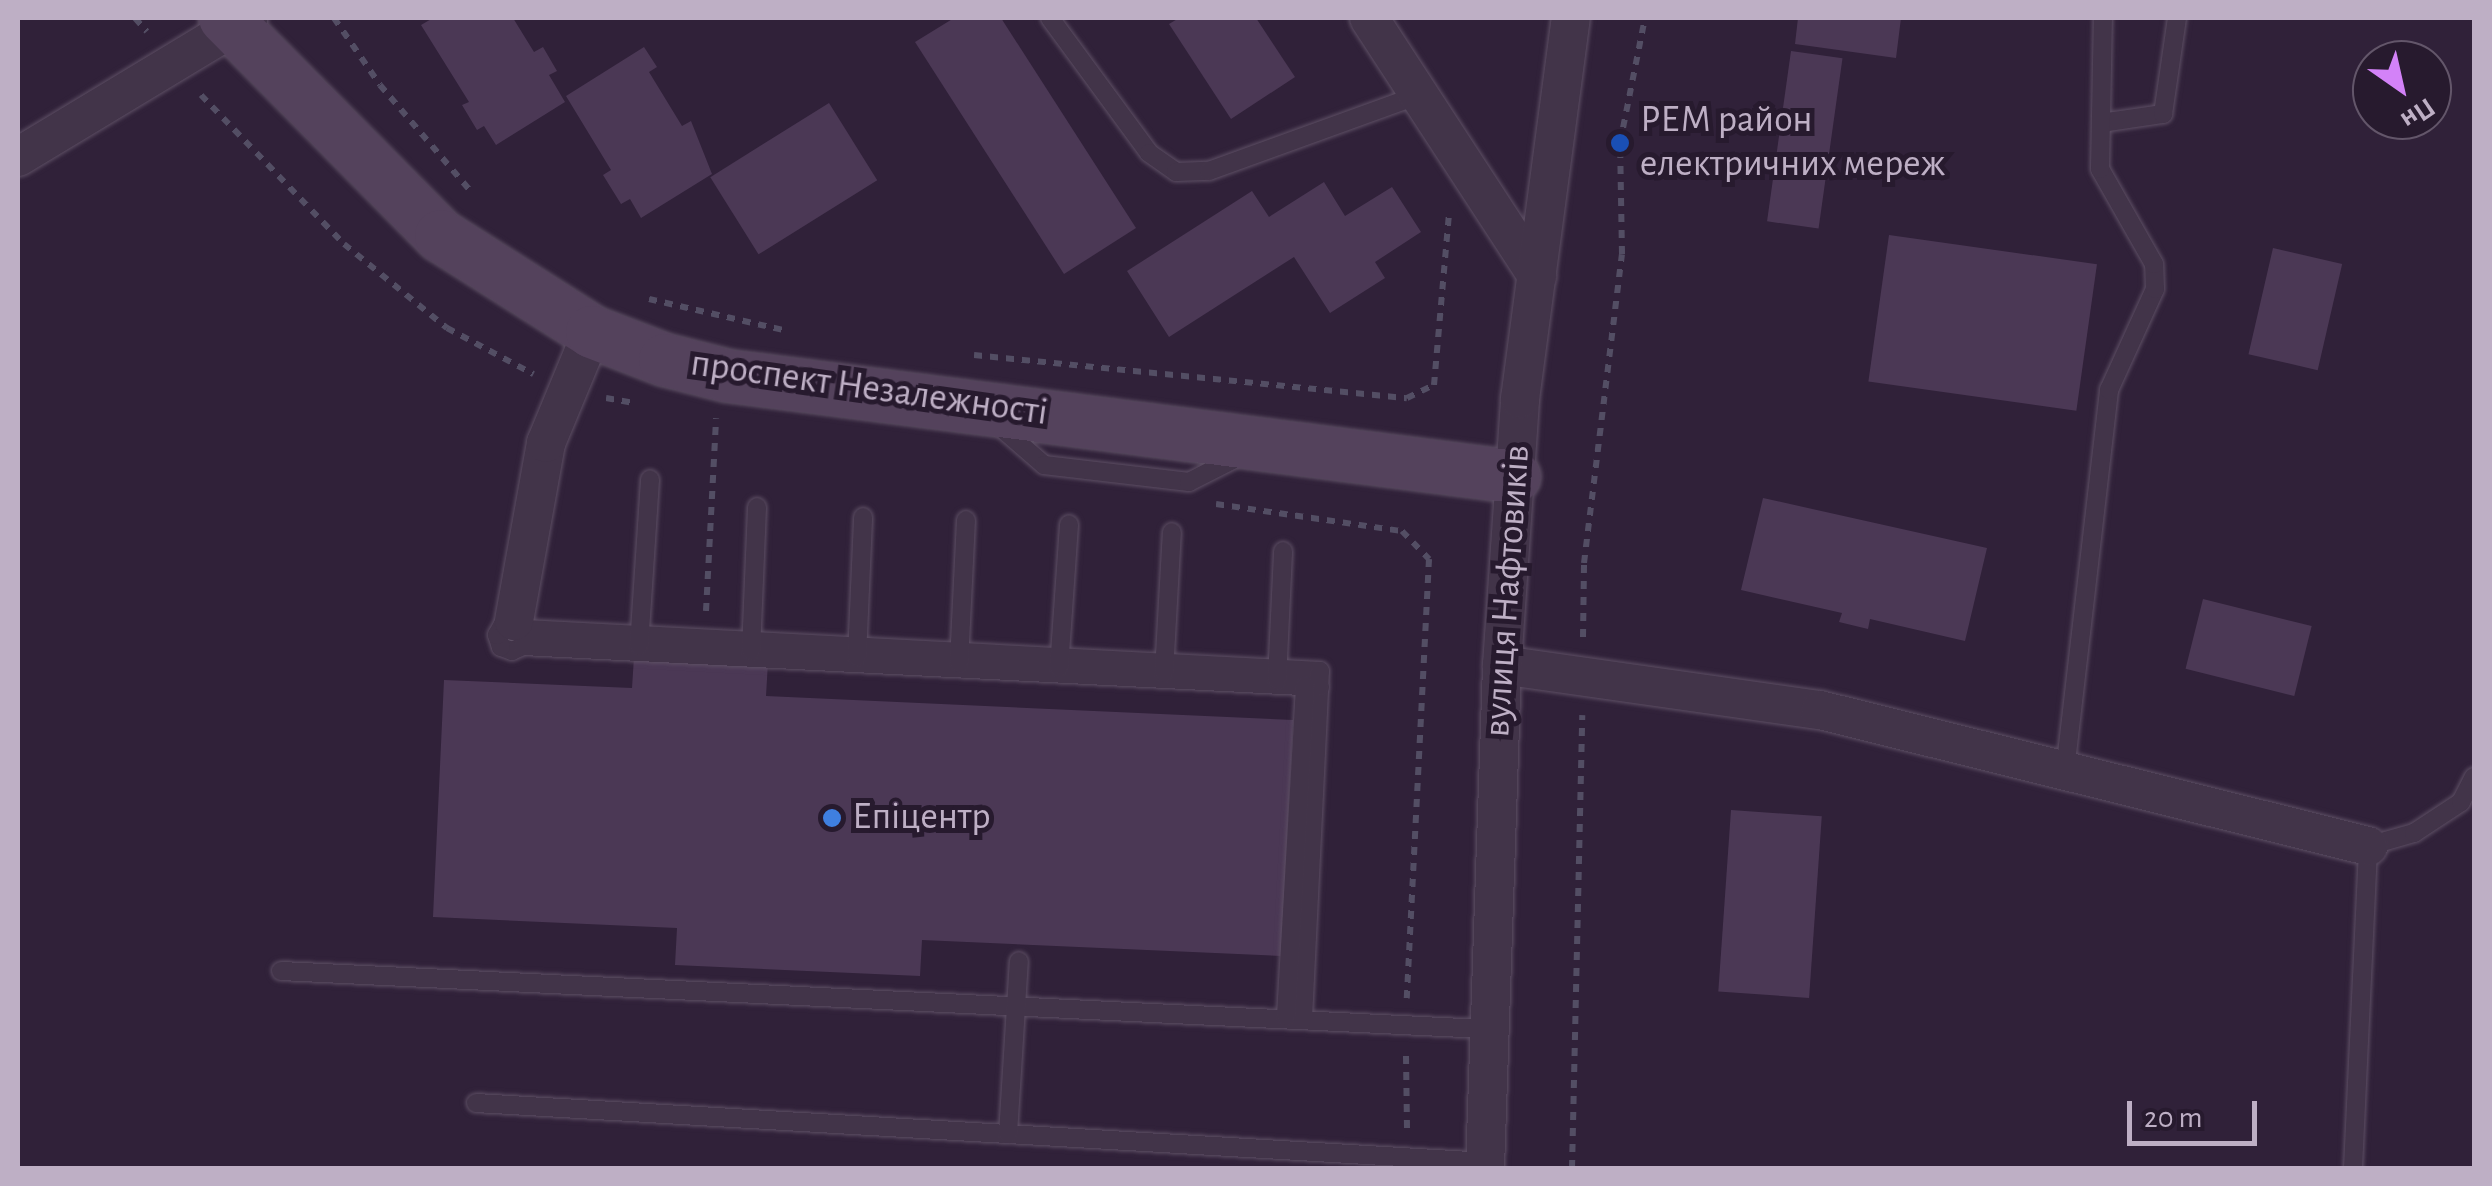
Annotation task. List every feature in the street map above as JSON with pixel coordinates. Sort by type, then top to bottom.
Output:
[{"type":"main road","name":"проспект Незалежності","points":[[235,21],[441,236],[592,332],[728,376],[976,404],[1514,477]]},
{"type":"street","points":[[1369,18],[1538,276]]},
{"type":"street","name":"вулиця Нафтовиків","points":[[1486,1165],[1486,1029],[1514,477],[1570,18]]},
{"type":"street","points":[[18,157],[235,21]]},
{"type":"street","points":[[521,632],[546,443],[592,332]]},
{"type":"street","points":[[1502,665],[1820,710],[2368,846]]},
{"type":"lane","points":[[1050,18],[1149,153],[1176,172],[1209,171],[1419,95]]},
{"type":"lane","points":[[2065,771],[2109,390],[2155,289],[2154,264],[2100,169],[2104,18]]},
{"type":"lane","points":[[2101,123],[2163,114],[2177,18]]},
{"type":"lane","points":[[639,643],[650,479]]},
{"type":"lane","points":[[751,649],[758,507]]},
{"type":"lane","points":[[858,654],[863,517]]},
{"type":"lane","points":[[959,660],[966,520]]},
{"type":"lane","points":[[1060,665],[1069,524]]},
{"type":"lane","points":[[1164,671],[1172,532]]},
{"type":"lane","points":[[1277,677],[1283,551]]},
{"type":"lane","points":[[521,632],[639,643],[1277,677],[1320,671],[1312,687],[1294,1016]]},
{"type":"lane","points":[[639,643],[705,638],[751,649]]},
{"type":"lane","points":[[2353,1168],[2368,846],[2430,822],[2460,802],[2474,777]]},
{"type":"lane","points":[[1008,1134],[1019,961]]},
{"type":"lane","points":[[281,971],[1294,1016],[1486,1029]]},
{"type":"lane","points":[[476,1103],[1486,1165]]},
{"type":"path","points":[[334,18],[380,85],[484,208]]},
{"type":"path","points":[[1572,1168],[1584,563],[1622,254],[1620,142],[1645,18]]},
{"type":"path","points":[[961,354],[1407,398],[1434,385],[1449,202]]},
{"type":"path","points":[[638,296],[806,336]]},
{"type":"path","points":[[705,638],[716,417]]},
{"type":"building","points":[[433,18],[513,18],[534,52],[543,47],[557,71],[549,75],[565,102],[496,145],[484,126],[477,130],[462,105],[469,102],[421,25]]},
{"type":"building","points":[[954,18],[1001,18],[1136,228],[1064,274],[915,42]]},
{"type":"building","points":[[1179,18],[1256,18],[1295,77],[1231,119],[1169,24]]},
{"type":"building","points":[[1798,18],[1901,18],[1896,58],[1795,44]]},
{"type":"building","points":[[644,47],[657,67],[649,72],[682,126],[691,121],[712,174],[641,218],[630,199],[621,204],[603,175],[611,170],[566,96]]},
{"type":"building","points":[[1791,51],[1842,58],[1819,229],[1767,221]]},
{"type":"building","points":[[829,103],[877,180],[758,254],[710,177]]},
{"type":"building","points":[[1324,182],[1345,216],[1392,187],[1421,232],[1375,262],[1385,278],[1330,313],[1294,257],[1169,337],[1127,271],[1252,191],[1269,217]]},
{"type":"building","points":[[1889,235],[2097,264],[2076,411],[1868,382]]},
{"type":"building","points":[[2273,248],[2342,264],[2318,370],[2248,354]]},
{"type":"building","points":[[1763,498],[1987,548],[1965,641],[1870,619],[1868,629],[1839,622],[1842,613],[1741,590]]},
{"type":"building","points":[[2203,599],[2312,626],[2294,696],[2186,669]]},
{"type":"building","name":"Епіцентр","points":[[634,657],[768,662],[766,696],[1293,720],[1281,956],[922,940],[920,976],[675,965],[677,928],[433,917],[444,680],[632,688]]},
{"type":"building","points":[[1731,810],[1822,816],[1809,998],[1718,992]]},
{"type":"place","name":"РЕМ район електричних мереж","points":[[1620,143]]},
{"type":"place","name":"Епіцентр","points":[[832,818]]}]
